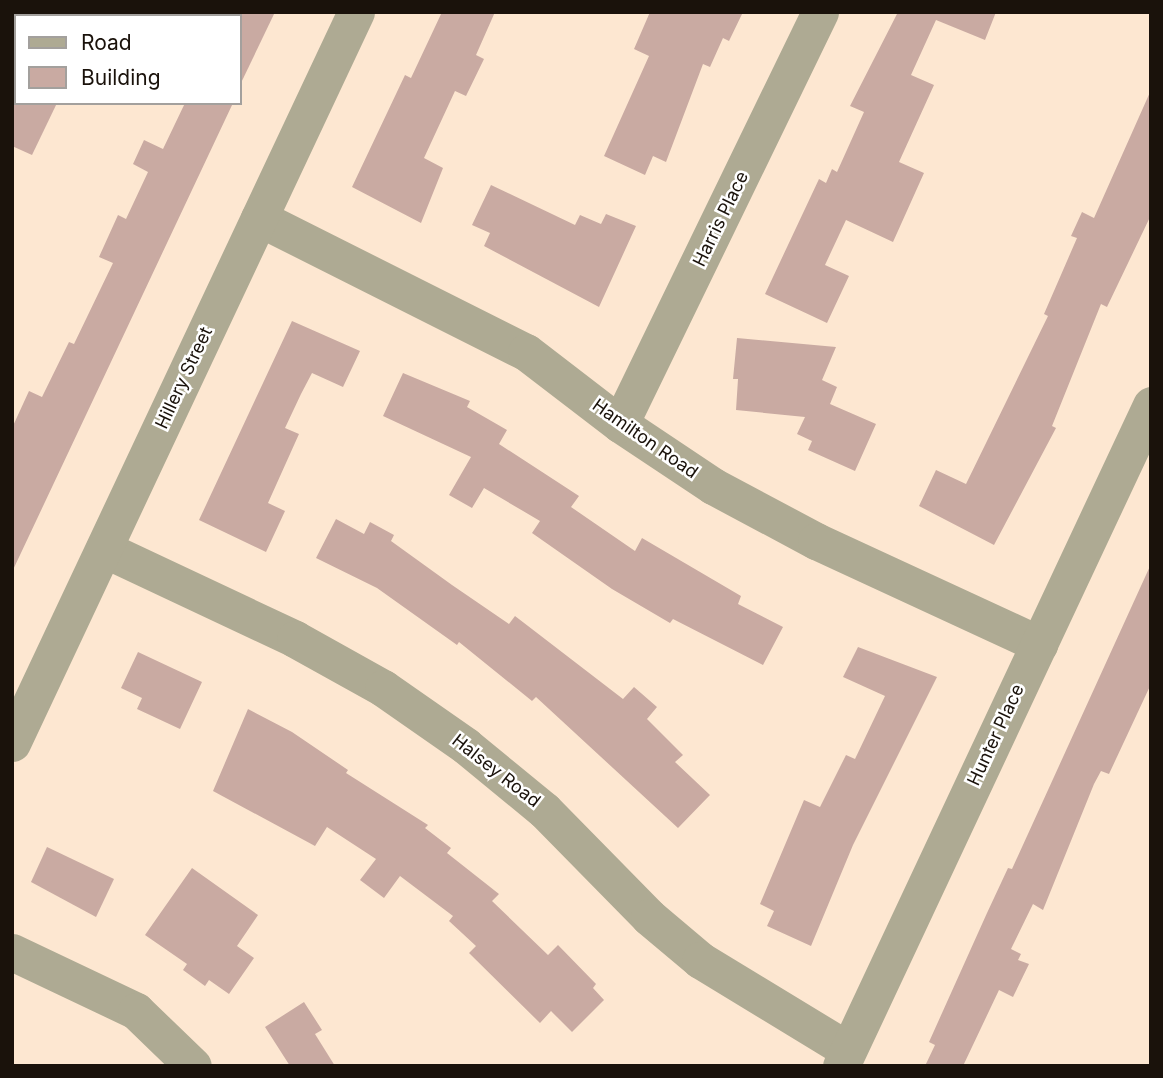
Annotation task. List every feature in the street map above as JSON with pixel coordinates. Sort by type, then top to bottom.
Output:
[{"type":"street","name":"Hillery Street","points":[[12,743],[356,12]]},
{"type":"street","name":"Harris Place","points":[[620,424],[820,12]]},
{"type":"street","name":"Hamilton Road","points":[[260,218],[526,352],[620,424],[713,486],[816,541],[1039,644]]},
{"type":"street","name":"Hunter Place","points":[[844,1058],[1151,405]]},
{"type":"street","name":"Halsey Road","points":[[104,549],[295,639],[383,688],[466,746],[544,810],[649,917],[700,960],[844,1058]]},
{"type":"street","points":[[12,952],[136,1011],[193,1066]]},
{"type":"building","points":[[275,12],[242,81],[242,14]]},
{"type":"building","points":[[442,12],[495,12],[476,55],[484,59],[466,96],[455,91],[424,158],[443,168],[421,223],[352,187],[405,75],[411,78]]},
{"type":"building","points":[[650,12],[743,12],[729,41],[723,38],[710,67],[703,64],[666,162],[653,156],[645,175],[604,156],[649,56],[634,49]]},
{"type":"building","points":[[898,12],[996,12],[985,40],[936,20],[911,75],[934,85],[899,162],[924,173],[893,242],[846,220],[825,265],[849,276],[827,323],[765,294],[819,179],[826,183],[832,169],[837,172],[864,112],[850,106]]},
{"type":"building","points":[[1151,90],[1151,215],[1107,307],[1101,304],[1052,426],[1056,428],[994,545],[919,506],[936,470],[966,484],[1048,316],[1044,314],[1077,238],[1071,236],[1082,212],[1094,218]]},
{"type":"building","points":[[12,103],[56,105],[32,155],[12,146]]},
{"type":"building","points":[[184,105],[232,105],[12,572],[12,428],[29,391],[42,397],[69,342],[74,344],[113,263],[99,257],[118,215],[126,219],[148,172],[133,164],[144,140],[163,149]]},
{"type":"building","points":[[491,185],[575,225],[580,215],[601,224],[606,214],[636,226],[599,307],[484,246],[490,233],[472,225]]},
{"type":"building","points":[[292,321],[360,351],[343,387],[312,373],[285,428],[299,434],[268,503],[285,511],[266,552],[199,520]]},
{"type":"building","points":[[737,338],[836,347],[822,380],[837,387],[830,404],[876,424],[855,471],[808,450],[812,441],[797,434],[805,417],[736,410],[738,379],[733,379]]},
{"type":"building","points":[[403,373],[470,401],[467,407],[507,430],[499,444],[579,496],[571,507],[635,551],[642,538],[741,596],[738,604],[783,627],[763,665],[673,619],[670,623],[612,589],[532,533],[540,521],[484,488],[472,508],[449,495],[471,457],[383,416]]},
{"type":"building","points":[[336,519],[364,534],[370,522],[394,535],[391,541],[452,585],[509,624],[515,616],[623,699],[634,687],[657,707],[647,719],[683,755],[675,762],[710,795],[678,828],[536,697],[532,701],[459,642],[457,645],[377,588],[316,558]]},
{"type":"building","points":[[1151,564],[1151,684],[1109,774],[1101,771],[1094,784],[1043,910],[1033,904],[1011,949],[1021,954],[1018,960],[1029,964],[1013,997],[999,990],[963,1066],[925,1066],[935,1045],[929,1042],[987,913],[1008,868],[1012,869]]},
{"type":"building","points":[[858,647],[937,677],[853,845],[811,946],[767,926],[774,911],[760,904],[804,800],[820,807],[846,755],[855,759],[885,696],[843,677]]},
{"type":"building","points":[[138,652],[202,682],[180,729],[137,709],[142,698],[121,688]]},
{"type":"building","points":[[248,709],[292,732],[348,770],[346,773],[428,825],[425,828],[451,848],[447,853],[499,894],[492,901],[548,955],[558,945],[596,984],[593,988],[604,1000],[572,1032],[551,1011],[540,1023],[469,953],[476,946],[449,921],[453,916],[400,876],[384,898],[360,880],[376,859],[327,827],[315,846],[213,791]]},
{"type":"building","points":[[47,847],[114,879],[96,917],[31,882]]},
{"type":"building","points":[[192,868],[258,915],[237,946],[254,958],[229,994],[209,980],[205,986],[183,970],[187,964],[145,935]]},
{"type":"building","points":[[304,1002],[322,1030],[315,1034],[335,1066],[290,1066],[265,1027]]}]
